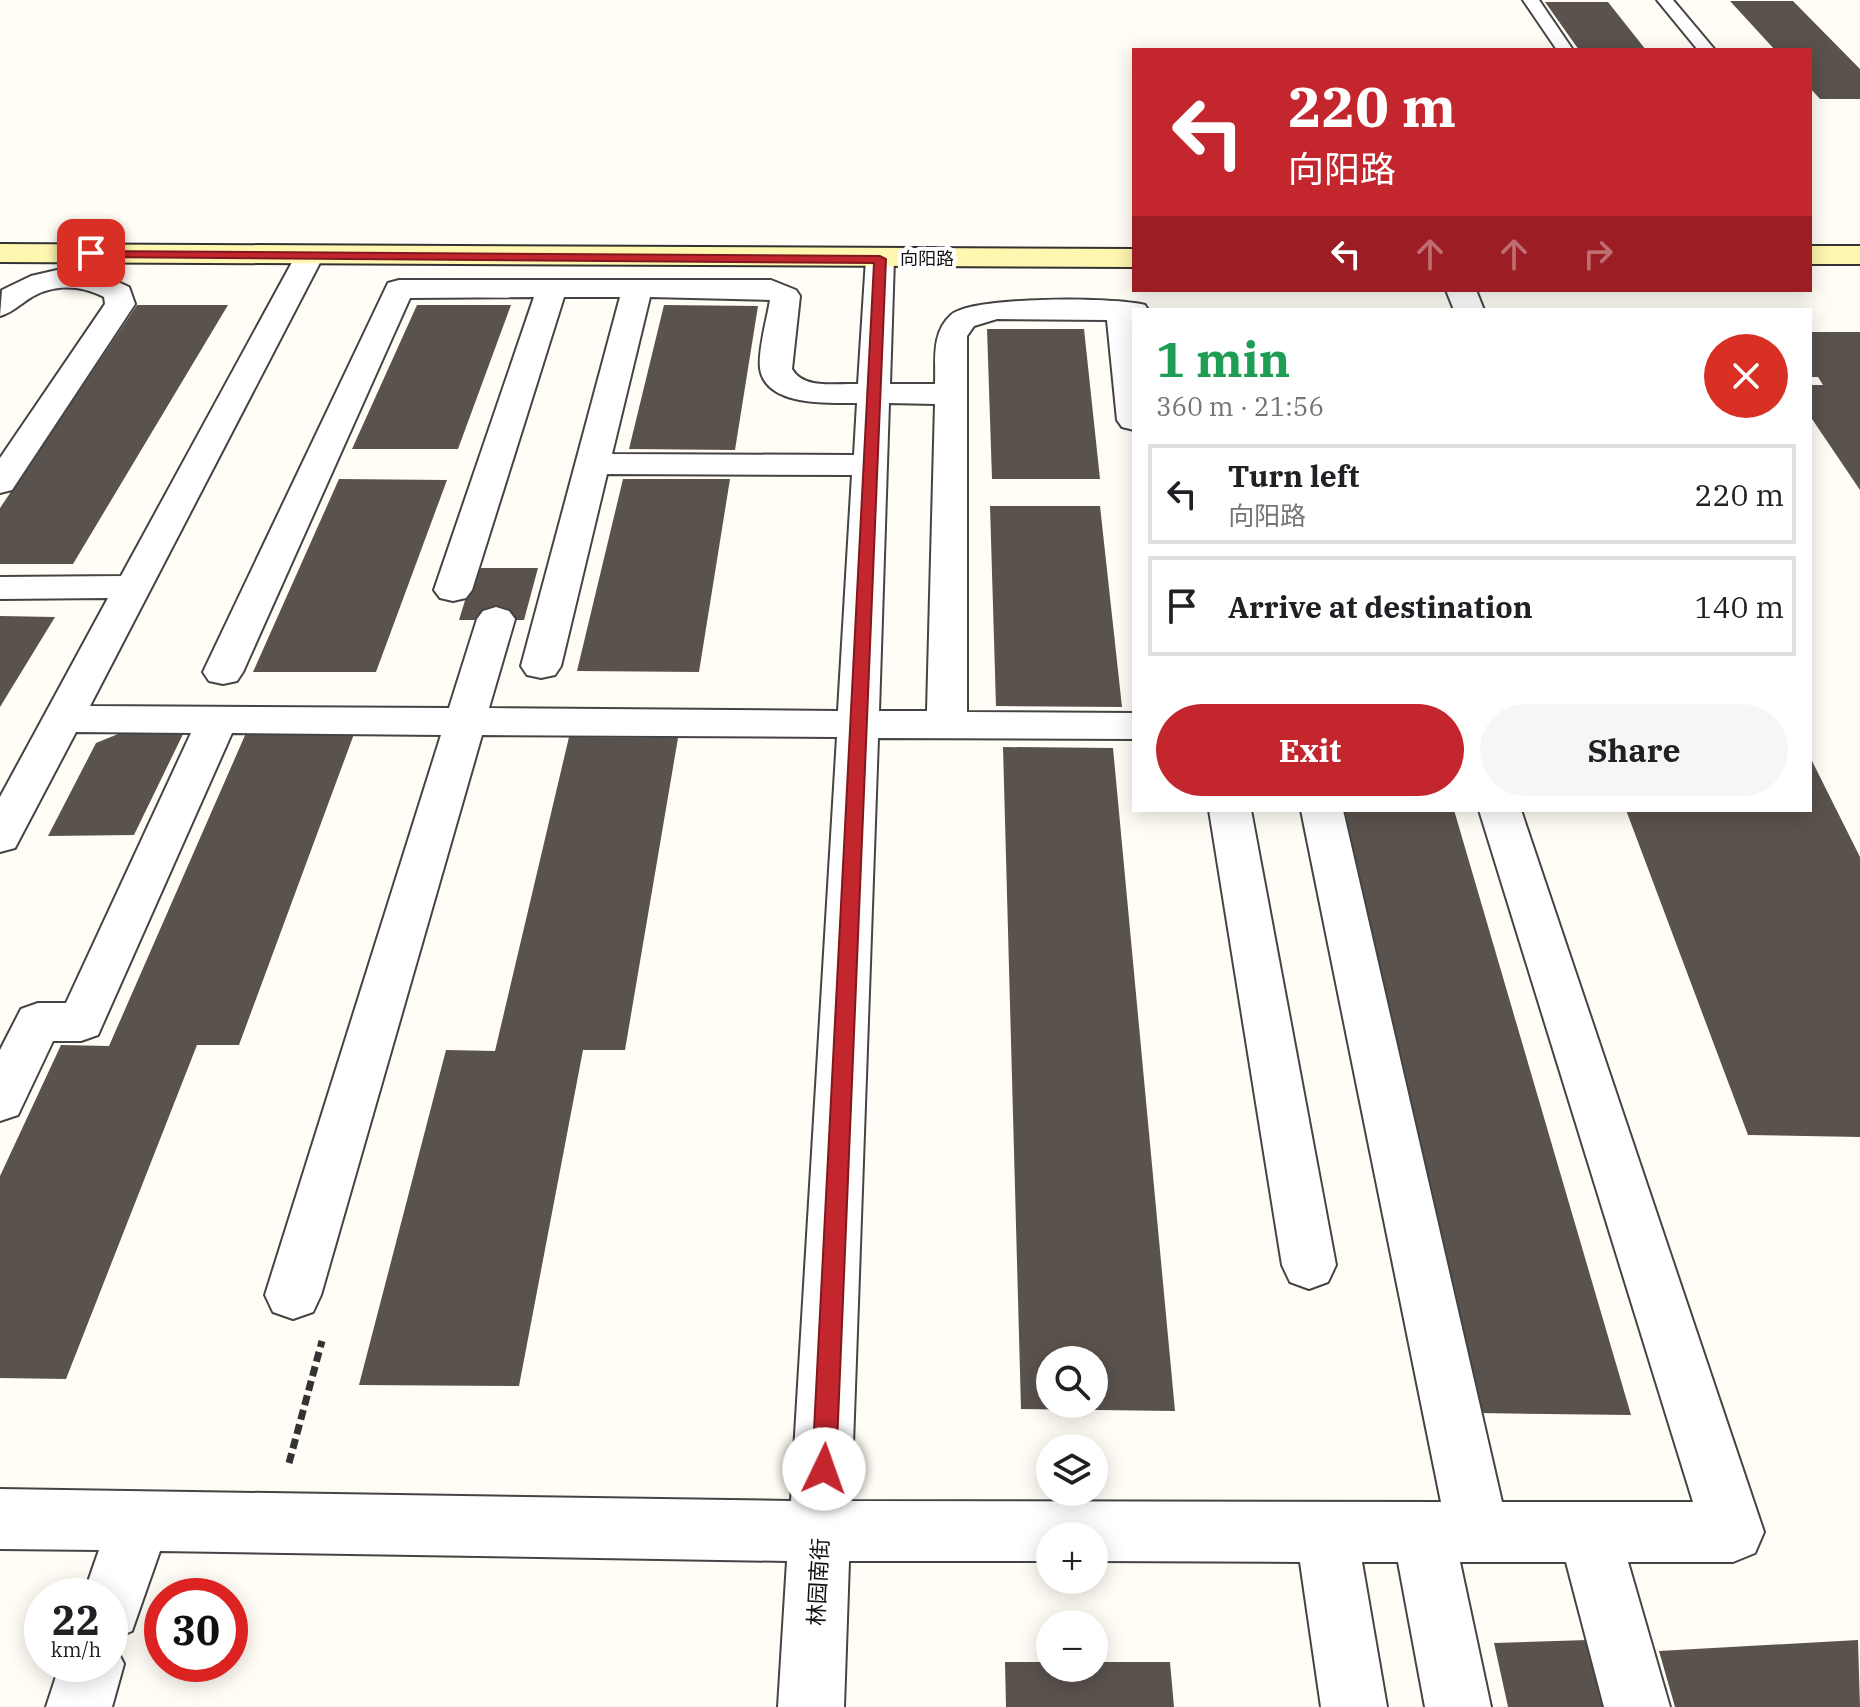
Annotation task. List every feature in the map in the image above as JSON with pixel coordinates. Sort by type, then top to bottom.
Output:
[{"type":"street","name":"向阳路","points":[[0,253],[82,266],[310,255],[1132,258]]},
{"type":"street","points":[[0,837],[310,255]]},
{"type":"street","points":[[1812,255],[1860,255]]},
{"type":"street","name":"林园南街","points":[[811,1707],[880,259]]},
{"type":"street","points":[[0,307],[15,293],[82,266],[118,293],[120,304],[0,483]]},
{"type":"street","points":[[453,590],[552,288]]},
{"type":"street","points":[[541,666],[637,288]]},
{"type":"street","points":[[223,672],[399,289],[771,289],[785,296],[776,369],[784,383],[809,393],[951,394]]},
{"type":"street","points":[[947,724],[952,336],[963,320],[995,310],[1128,311],[1132,384]]},
{"type":"street","points":[[592,464],[871,465]]},
{"type":"street","points":[[0,588],[134,587]]},
{"type":"street","points":[[293,1295],[496,619]]},
{"type":"street","points":[[65,719],[1132,726]]},
{"type":"street","points":[[0,1101],[38,1022],[81,1022],[218,719]]},
{"type":"street","points":[[1230,812],[1309,1265]]},
{"type":"street","points":[[1322,812],[1451,1531],[1458,1707]]},
{"type":"street","points":[[0,1519],[821,1531],[1733,1532],[1501,812]]},
{"type":"street","points":[[120,1578],[139,1521]]},
{"type":"street","points":[[1326,1531],[1354,1707]]},
{"type":"street","points":[[1589,1533],[1637,1707]]},
{"type":"street","points":[[79,1707],[87,1682]]},
{"type":"lane","points":[[1531,0],[1564,48]]},
{"type":"lane","points":[[1665,0],[1705,48]]},
{"type":"path","points":[[273,1523],[334,1298],[293,1295]]},
{"type":"building","points":[[1730,1],[1793,1],[1860,69],[1860,99],[1820,99],[1812,90],[1812,48],[1773,48]]},
{"type":"building","points":[[1545,2],[1608,2],[1644,48],[1578,48]]},
{"type":"building","points":[[137,305],[228,305],[73,564],[0,564],[0,508]]},
{"type":"building","points":[[417,305],[511,305],[458,449],[352,449]]},
{"type":"building","points":[[664,305],[758,306],[735,450],[629,449]]},
{"type":"building","points":[[987,329],[1084,329],[1100,479],[992,479]]},
{"type":"building","points":[[1812,332],[1860,332],[1860,490],[1812,419],[1812,385],[1823,385],[1818,377],[1812,377]]},
{"type":"building","points":[[339,479],[447,480],[376,672],[253,672]]},
{"type":"building","points":[[623,479],[730,479],[699,672],[577,671]]},
{"type":"building","points":[[990,506],[1100,506],[1122,707],[996,706]]},
{"type":"building","points":[[475,568],[538,568],[524,620],[459,620]]},
{"type":"building","points":[[0,616],[55,617],[0,707]]},
{"type":"building","points":[[186,728],[134,835],[48,836],[96,743],[128,730]]},
{"type":"building","points":[[246,733],[354,734],[239,1045],[197,1045],[66,1379],[0,1378],[0,1176],[61,1045],[109,1046]]},
{"type":"building","points":[[569,737],[678,738],[625,1050],[583,1050],[519,1386],[359,1385],[446,1050],[495,1051]]},
{"type":"building","points":[[1003,747],[1113,748],[1175,1411],[1108,1410],[1108,1346],[1036,1346],[1036,1409],[1021,1409]]},
{"type":"building","points":[[1812,761],[1860,857],[1860,1137],[1748,1135],[1627,812],[1812,812]]},
{"type":"building","points":[[1340,812],[1455,812],[1631,1415],[1475,1413]]},
{"type":"building","points":[[1588,1640],[1605,1707],[1508,1707],[1494,1643]]},
{"type":"building","points":[[1858,1640],[1860,1707],[1675,1707],[1659,1651]]},
{"type":"building","points":[[1005,1662],[1036,1662],[1036,1682],[1108,1682],[1108,1662],[1170,1662],[1174,1707],[1006,1707]]},
{"type":"route","points":[[91,253],[880,259],[824,1469]]}]
